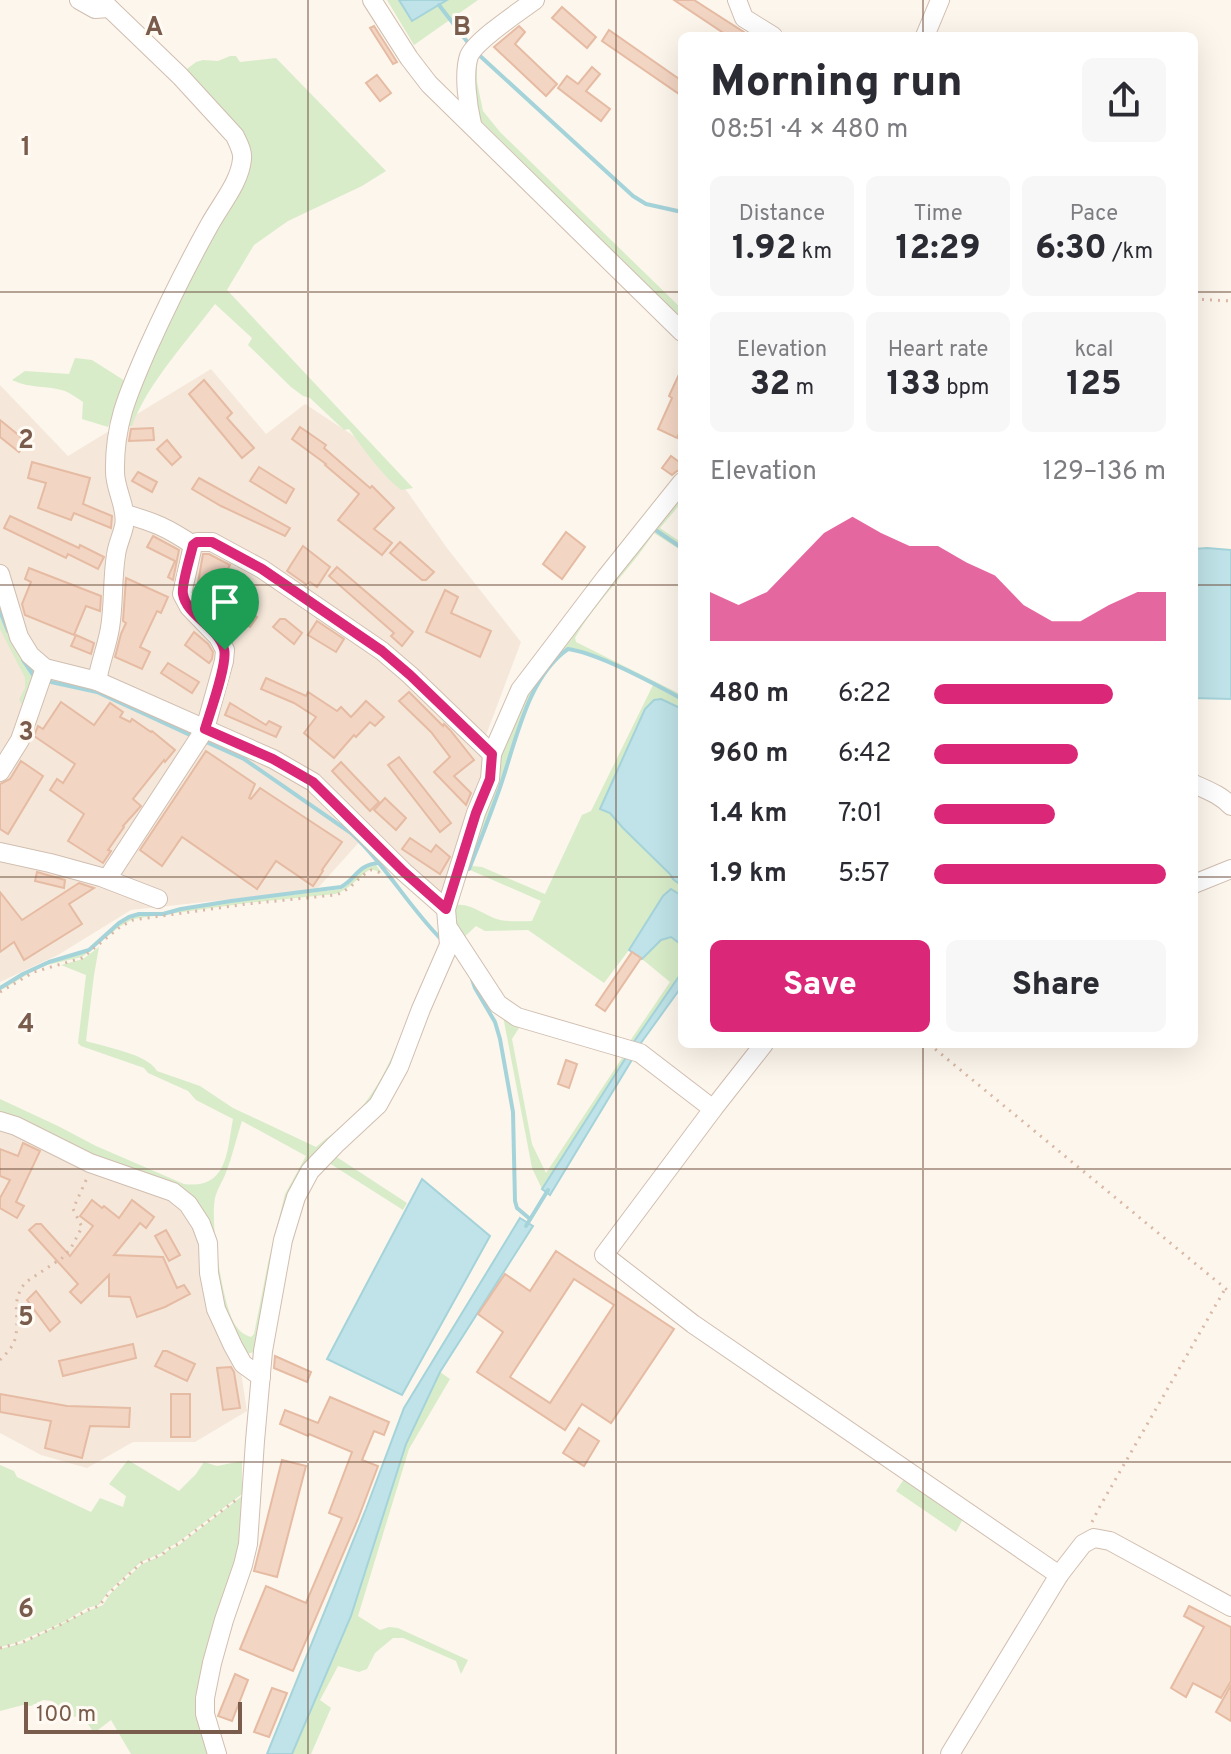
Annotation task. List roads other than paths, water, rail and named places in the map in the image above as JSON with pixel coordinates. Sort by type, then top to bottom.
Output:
[{"type":"street","points":[[79,0],[95,9],[105,4],[180,76],[235,136],[242,158],[240,170],[159,324],[124,406],[115,438],[115,474],[125,514],[116,553],[110,630],[97,681]]},
{"type":"street","points":[[372,0],[429,84],[678,328]]},
{"type":"street","points":[[472,124],[467,73],[471,53],[479,42],[535,0]]},
{"type":"street","points":[[737,0],[744,18],[767,32]]},
{"type":"street","points":[[927,32],[940,0]]},
{"type":"street","points":[[217,1754],[205,1714],[205,1698],[224,1620],[243,1565],[249,1531],[263,1351],[283,1240],[296,1197],[310,1171],[378,1105],[393,1080],[449,945],[447,918],[476,813],[490,779],[492,754],[513,705],[530,675],[678,487]]},
{"type":"street","points":[[125,514],[170,529],[193,545]]},
{"type":"street","points":[[107,879],[205,729],[224,661],[225,650],[218,637],[189,607],[182,594],[193,545],[197,542],[212,542],[262,569],[382,651],[492,754]]},
{"type":"street","points":[[0,574],[19,637],[30,655],[45,668],[97,681],[273,759],[313,782],[447,918],[498,1004],[517,1017],[640,1053],[713,1109]]},
{"type":"street","points":[[0,772],[20,740],[45,668]]},
{"type":"street","points":[[1198,786],[1226,800],[1231,806]]},
{"type":"street","points":[[0,852],[107,879],[158,899]]},
{"type":"street","points":[[1198,882],[1231,869]]},
{"type":"street","points":[[761,1048],[604,1255],[693,1324],[1059,1575]]},
{"type":"street","points":[[0,1121],[94,1164],[173,1192],[188,1204],[201,1224],[208,1243],[209,1273],[216,1309],[243,1364],[261,1377]]},
{"type":"street","points":[[950,1754],[1059,1575],[1083,1544],[1094,1538],[1110,1541],[1231,1607]]},
{"type":"water","points":[[399,0],[447,0],[412,21]]},
{"type":"water","points":[[1198,549],[1231,550],[1231,699],[1198,698]]},
{"type":"water","points":[[661,699],[678,707],[678,883],[610,813],[600,809],[645,709],[654,700]]},
{"type":"water","points":[[671,889],[678,893],[678,942],[671,937],[661,940],[642,959],[629,950],[663,896]]},
{"type":"water","points":[[678,978],[678,992],[638,1047],[631,1046]]},
{"type":"water","points":[[627,1056],[633,1058],[550,1195],[542,1189]]},
{"type":"water","points":[[422,1179],[490,1236],[402,1395],[327,1359]]},
{"type":"water","points":[[520,1218],[533,1226],[440,1372],[406,1444],[351,1616],[292,1754],[267,1754],[404,1408]]},
{"type":"waterway","points":[[439,5],[469,44]]},
{"type":"waterway","points":[[479,55],[633,196],[646,204],[678,211]]},
{"type":"waterway","points":[[657,531],[678,545]]},
{"type":"waterway","points":[[0,611],[8,631]]},
{"type":"waterway","points":[[466,867],[469,869],[484,831],[532,695],[542,677],[568,649],[610,663],[678,697]]},
{"type":"waterway","points":[[23,660],[34,676]]},
{"type":"waterway","points":[[51,682],[97,692],[190,735]]},
{"type":"waterway","points":[[204,741],[244,759],[351,833],[441,939]]},
{"type":"waterway","points":[[0,988],[49,962],[89,950],[129,917],[341,887],[365,866],[378,863]]},
{"type":"waterway","points":[[472,979],[495,1022],[500,1039],[513,1112],[515,1201],[517,1208],[530,1219]]},
{"type":"waterway","points":[[526,1226],[548,1190]]}]
